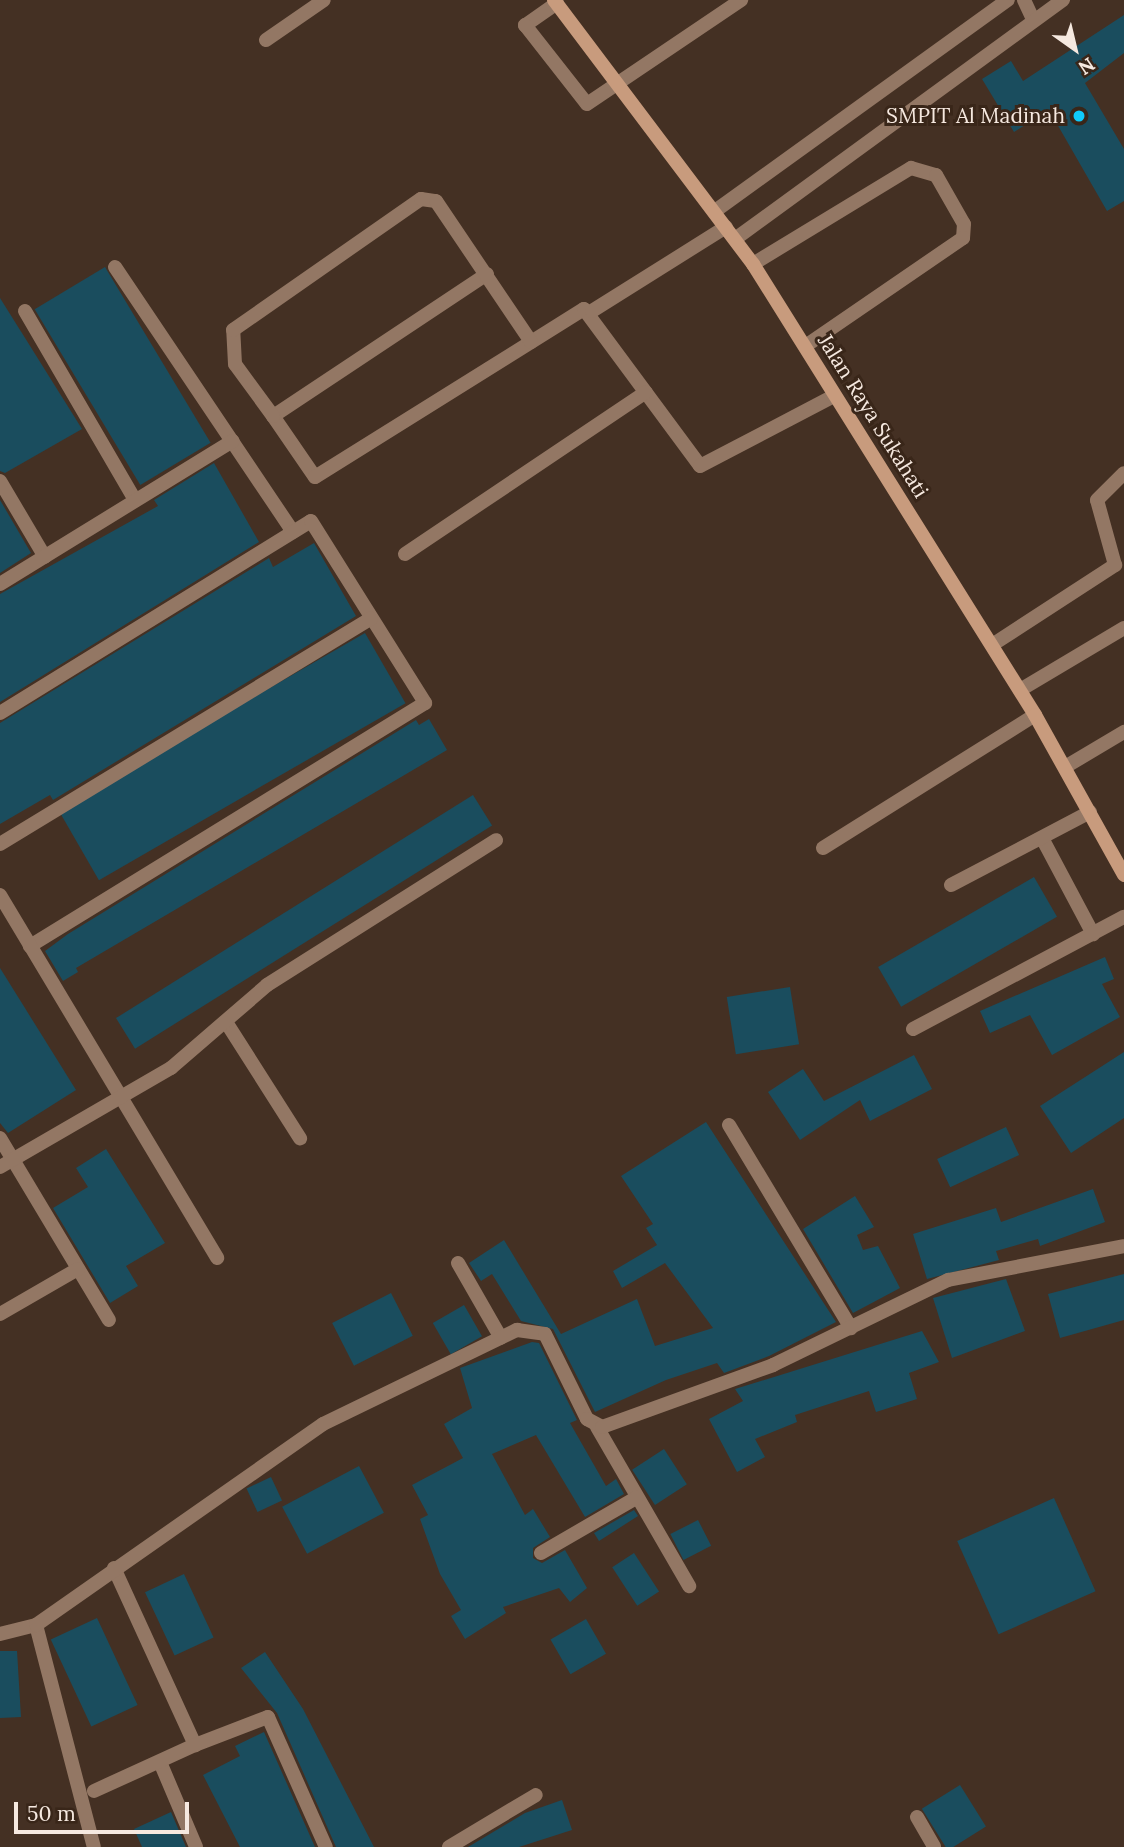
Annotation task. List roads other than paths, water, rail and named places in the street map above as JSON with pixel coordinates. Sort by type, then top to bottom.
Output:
[{"type":"main road","name":"Jalan Raya Sukahati","points":[[555,2],[753,264],[1020,690],[1124,875]]},
{"type":"street","points":[[267,40],[324,0]]},
{"type":"street","points":[[555,2],[525,25],[587,104],[741,0]]},
{"type":"street","points":[[715,211],[1008,0]]},
{"type":"street","points":[[1024,0],[1033,19]]},
{"type":"street","points":[[592,311],[731,233],[1063,0]]},
{"type":"street","points":[[753,264],[911,168],[936,175],[964,224],[963,238],[805,346]]},
{"type":"street","points":[[531,342],[436,201],[421,199],[241,318],[233,330],[235,364],[315,477],[322,477],[584,309],[592,311],[700,466],[834,396]]},
{"type":"street","points":[[115,267],[293,532]]},
{"type":"street","points":[[273,416],[487,274]]},
{"type":"street","points":[[24,311],[135,500]]},
{"type":"street","points":[[405,554],[646,392]]},
{"type":"street","points":[[0,584],[232,441]]},
{"type":"street","points":[[992,645],[1115,565],[1097,500],[1124,473]]},
{"type":"street","points":[[0,481],[45,557]]},
{"type":"street","points":[[0,713],[311,521],[371,618],[424,696],[419,712],[30,946]]},
{"type":"street","points":[[0,844],[371,618]]},
{"type":"street","points":[[1020,690],[1124,628]]},
{"type":"street","points":[[823,848],[1035,715]]},
{"type":"street","points":[[1065,766],[1124,732]]},
{"type":"street","points":[[951,885],[1090,812]]},
{"type":"street","points":[[1042,838],[1093,934]]},
{"type":"street","points":[[6,1164],[191,1054],[267,985],[496,840]]},
{"type":"street","points":[[0,895],[216,1258]]},
{"type":"street","points":[[913,1029],[1124,917]]},
{"type":"street","points":[[226,1021],[300,1138]]},
{"type":"street","points":[[729,1125],[851,1328]]},
{"type":"street","points":[[0,1138],[6,1164],[78,1269],[109,1320]]},
{"type":"street","points":[[597,1427],[773,1365],[972,1273],[1124,1246]]},
{"type":"street","points":[[458,1263],[501,1338]]},
{"type":"street","points":[[0,1314],[78,1269]]},
{"type":"street","points":[[0,1634],[36,1625],[323,1424],[528,1327],[545,1334],[689,1586]]},
{"type":"street","points":[[541,1553],[636,1497]]},
{"type":"street","points":[[114,1568],[195,1745]]},
{"type":"street","points":[[36,1625],[94,1847]]},
{"type":"street","points":[[94,1791],[195,1745],[268,1717],[326,1847]]},
{"type":"street","points":[[160,1762],[196,1847]]},
{"type":"street","points":[[449,1847],[536,1795]]},
{"type":"street","points":[[917,1817],[934,1847]]},
{"type":"place","name":"SMPIT Al Madinah","points":[[1079,116]]}]
